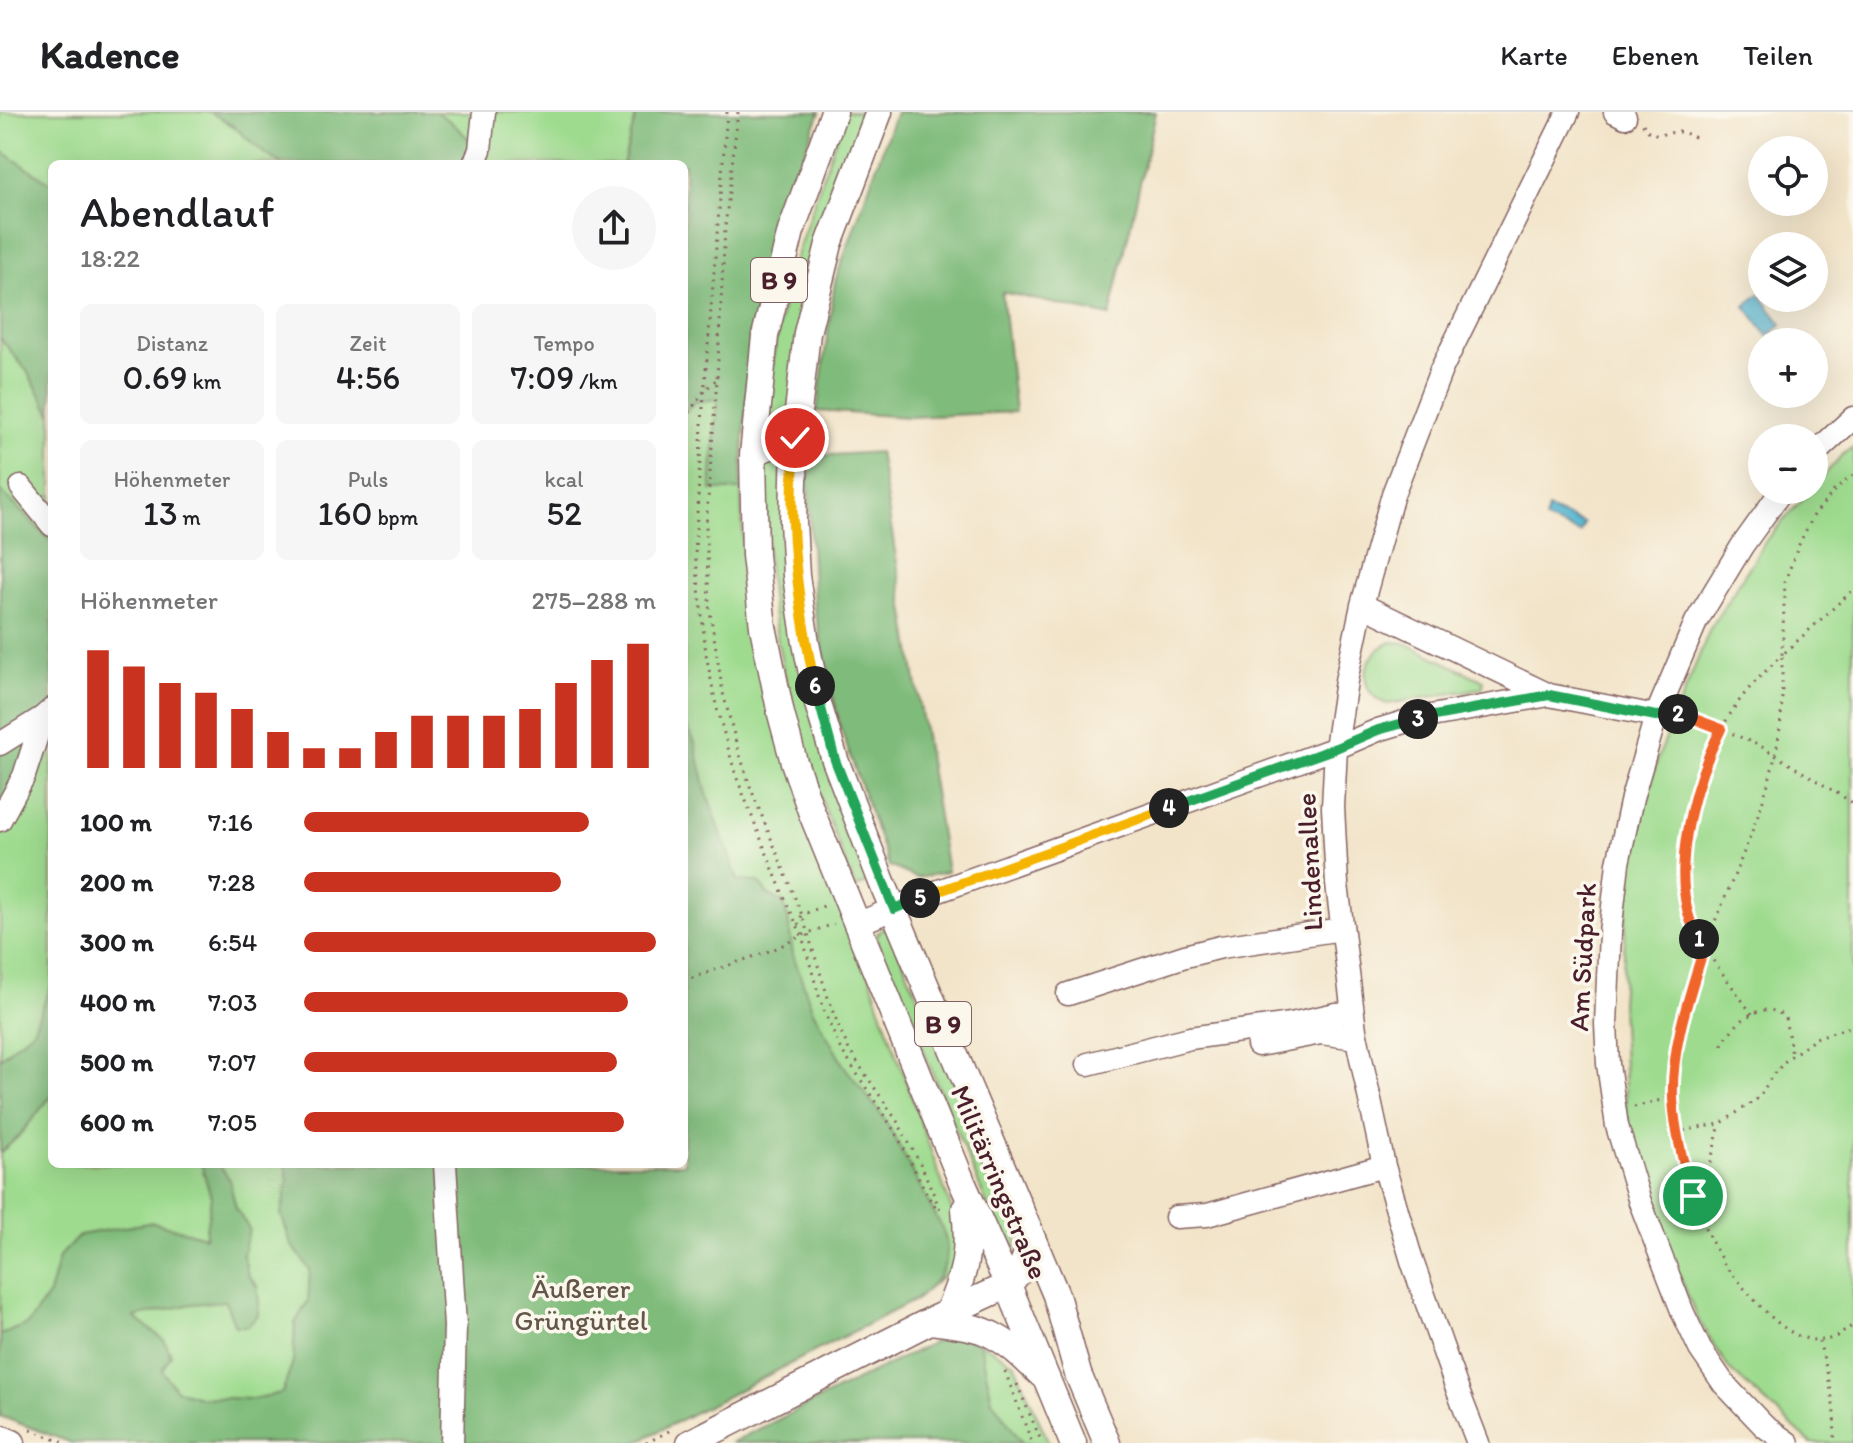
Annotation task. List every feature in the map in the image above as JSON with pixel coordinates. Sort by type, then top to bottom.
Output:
[{"type":"main road","name":"Militärringstraße","points":[[834,112],[791,231],[765,336],[753,455],[755,555],[763,627],[794,762],[811,811],[962,1182],[1073,1443]]},
{"type":"main road","name":"Militärringstraße","points":[[879,112],[829,244],[807,333],[795,438],[793,522],[796,576],[806,643],[818,704],[835,760],[1056,1295],[1078,1374],[1107,1443]]},
{"type":"main road","name":"B 9","points":[[962,1182],[967,1258],[964,1273],[939,1317],[991,1334],[1009,1345],[1049,1382]]},
{"type":"main road","points":[[690,1443],[1008,1285],[1025,1259],[1029,1229]]},
{"type":"main road","name":"B 9","points":[[1008,1285],[1025,1291],[1037,1300],[1078,1374]]},
{"type":"main road","points":[[0,1438],[19,1436]]},
{"type":"street","points":[[476,160],[480,150],[484,112]]},
{"type":"street","name":"Lindenallee","points":[[1478,1443],[1412,1261],[1384,1166],[1356,1038],[1337,884],[1333,807],[1336,748],[1362,605],[1393,494],[1441,370],[1568,112]]},
{"type":"street","points":[[1828,441],[1853,418]]},
{"type":"street","points":[[753,455],[795,438]]},
{"type":"street","points":[[21,487],[48,520]]},
{"type":"street","name":"Am Südpark","points":[[1772,504],[1742,546],[1696,622],[1656,716],[1632,798],[1618,863],[1610,933],[1606,1024],[1614,1113],[1645,1214],[1683,1313],[1700,1349],[1760,1434],[1788,1443]]},
{"type":"street","points":[[1362,605],[1549,695],[1656,716]]},
{"type":"street","points":[[857,924],[1378,730],[1414,719],[1549,695]]},
{"type":"street","points":[[0,744],[48,713]]},
{"type":"street","points":[[0,820],[24,776],[48,713]]},
{"type":"street","points":[[1068,994],[1221,947],[1342,929]]},
{"type":"street","points":[[1088,1064],[1190,1038],[1352,1013]]},
{"type":"street","points":[[1258,1045],[1321,1033],[1356,1038]]},
{"type":"street","points":[[1176,1217],[1207,1215],[1384,1166]]},
{"type":"street","points":[[445,1168],[455,1326],[452,1443]]},
{"type":"path","points":[[738,112],[725,228],[705,552],[712,631],[723,693],[751,789],[802,915],[831,1007],[849,1050],[897,1121],[922,1167],[942,1214]]},
{"type":"path","points":[[1626,115],[1654,134],[1682,131],[1696,138]]},
{"type":"path","points":[[688,413],[717,379]]},
{"type":"path","points":[[1853,475],[1834,491],[1814,515],[1785,581],[1783,701],[1775,755],[1759,809],[1704,948],[1684,1012],[1676,1055],[1673,1097],[1676,1132],[1698,1212],[1725,1266],[1766,1312],[1792,1332],[1819,1341],[1832,1339],[1853,1325]]},
{"type":"path","points":[[1752,1014],[1692,929],[1683,892],[1690,816],[1704,765],[1721,729],[1746,692],[1853,590]]},
{"type":"path","points":[[1656,716],[1682,714],[1762,747],[1853,803]]},
{"type":"path","points":[[797,927],[802,915]]},
{"type":"path","points":[[688,980],[842,921],[857,924]]},
{"type":"path","points":[[1722,1045],[1731,1031],[1752,1014],[1770,1010],[1782,1015],[1786,1023],[1792,1055]]},
{"type":"path","points":[[1676,1132],[1720,1124],[1760,1097],[1780,1065],[1792,1055],[1818,1037],[1853,1026]]},
{"type":"path","points":[[1614,1113],[1673,1097]]},
{"type":"path","points":[[1698,1212],[1720,1124]]},
{"type":"path","points":[[1819,1341],[1829,1378],[1834,1443]]},
{"type":"path","points":[[1032,1443],[1005,1371],[1017,1384],[1042,1443]]},
{"type":"path","points":[[19,1436],[65,1443]]},
{"type":"green space","name":"Äußerer Grüngürtel","points":[[0,112],[820,112],[778,218],[750,338],[741,490],[744,573],[879,1005],[959,1233],[956,1265],[917,1299],[635,1443],[72,1443],[0,1416]]},
{"type":"green space","points":[[210,112],[436,112],[481,150],[480,160],[276,160]]},
{"type":"green space","points":[[637,112],[820,112],[778,218],[750,338],[741,490],[711,490],[717,399],[694,402],[688,409],[688,160],[624,160]]},
{"type":"green space","points":[[845,112],[866,112],[786,436],[765,447],[775,345],[788,279]]},
{"type":"green space","points":[[896,112],[1156,112],[1110,316],[1002,292],[1015,412],[909,417],[817,411],[835,281]]},
{"type":"green space","points":[[0,150],[48,181],[48,408],[27,371],[0,338]]},
{"type":"green space","points":[[1853,447],[1853,1438],[1851,1443],[1811,1443],[1729,1369],[1698,1319],[1652,1212],[1626,1110],[1621,1003],[1630,857],[1658,758],[1710,629],[1767,539],[1798,504],[1828,504],[1828,471]]},
{"type":"green space","points":[[785,450],[783,520],[872,880],[856,888],[812,773],[780,656],[769,575],[765,458]]},
{"type":"green space","points":[[879,452],[947,872],[917,878],[889,866],[839,724],[814,606],[808,480],[815,456]]},
{"type":"green space","points":[[0,490],[48,538],[48,727],[0,805]]},
{"type":"green space","points":[[1392,642],[1405,643],[1484,681],[1482,688],[1387,704],[1377,699],[1366,682],[1368,664],[1382,647]]},
{"type":"green space","name":"Äußerer Grüngürtel","points":[[688,728],[738,881],[759,882],[767,894],[783,902],[793,955],[813,1011],[844,1066],[884,1118],[941,1226],[947,1248],[946,1258],[940,1275],[917,1299],[635,1443],[72,1443],[0,1416],[0,1335],[28,1324],[49,1294],[59,1257],[80,1235],[153,1222],[205,1237],[211,1197],[202,1168],[221,1168],[229,1179],[236,1208],[249,1229],[243,1254],[248,1275],[257,1286],[258,1315],[248,1326],[235,1326],[225,1301],[192,1304],[134,1317],[164,1340],[171,1355],[162,1370],[176,1390],[199,1397],[252,1399],[282,1393],[293,1362],[295,1323],[308,1301],[310,1270],[291,1244],[281,1214],[288,1179],[286,1168],[688,1168]]},
{"type":"green space","points":[[883,928],[889,929],[1018,1233],[1015,1252],[1006,1250],[876,937]]},
{"type":"green space","points":[[48,993],[48,1100],[19,1136],[0,1153],[0,1058],[33,1030]]},
{"type":"green space","points":[[965,1338],[980,1343],[992,1400],[1022,1443],[731,1443],[938,1340]]},
{"type":"green space","points":[[938,1340],[980,1343],[1014,1363],[1049,1443],[731,1443]]},
{"type":"water","points":[[1750,312],[1773,312],[1782,324],[1777,328],[1762,328]]},
{"type":"water","points":[[1548,509],[1584,523],[1580,533],[1545,520]]},
{"type":"route","points":[[795,438],[793,522],[796,576],[818,704],[835,760],[894,909],[1414,719],[1549,695],[1656,716],[1682,714],[1721,729],[1704,765],[1695,796],[1685,856],[1683,892],[1692,929],[1704,948],[1684,1012],[1676,1055],[1673,1097],[1676,1132],[1693,1196]]}]
